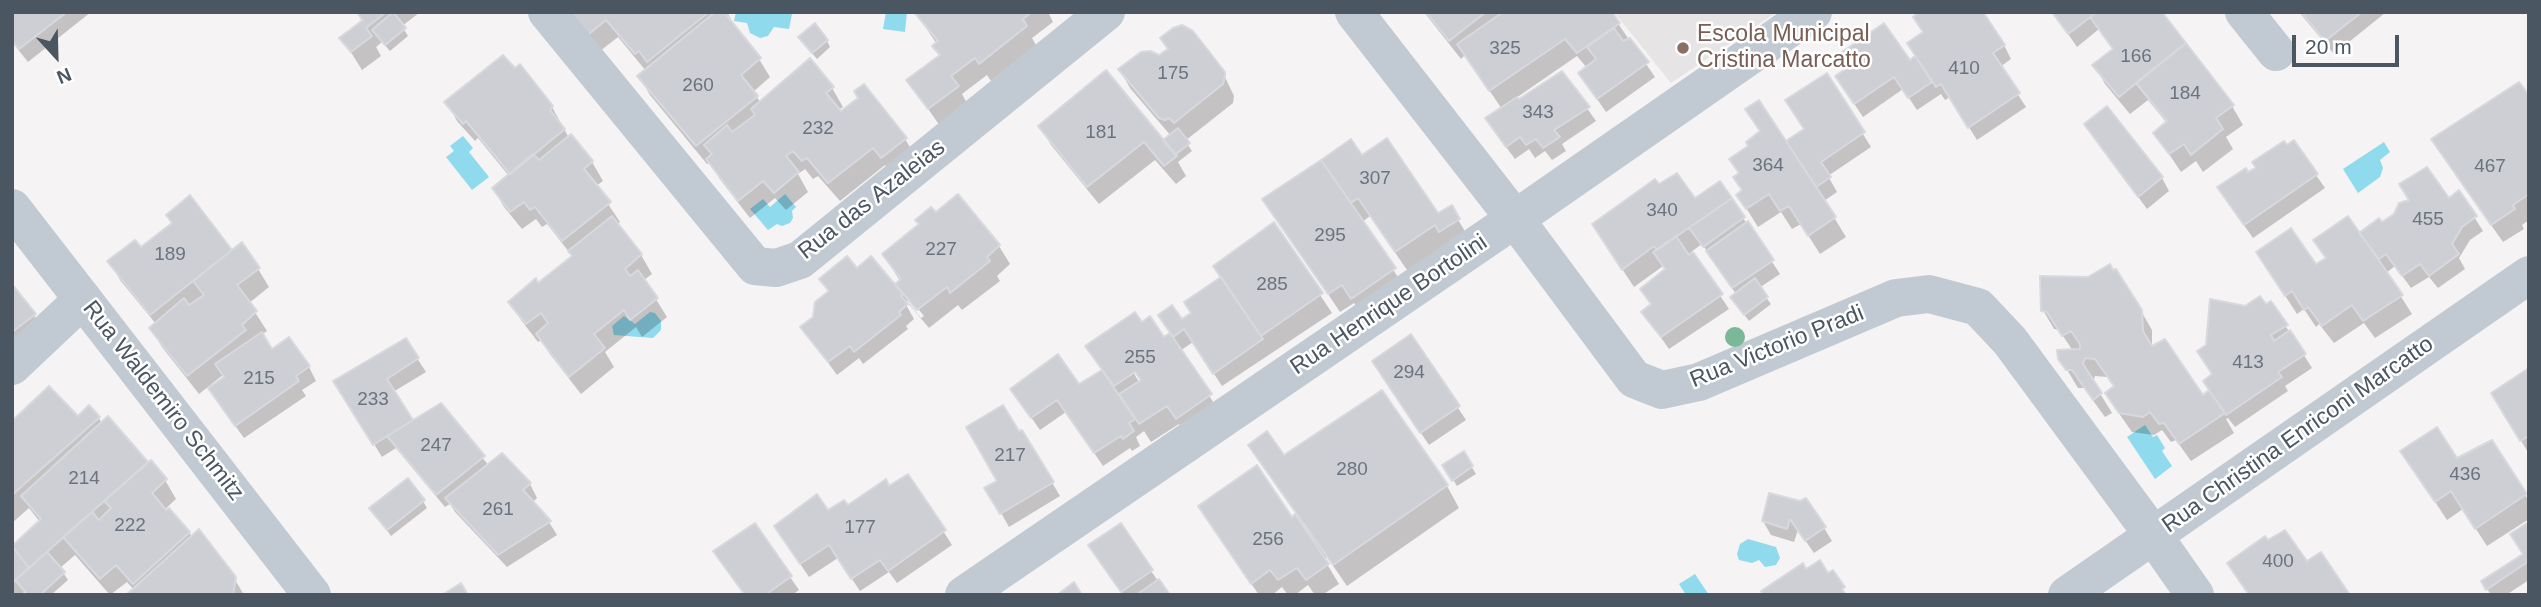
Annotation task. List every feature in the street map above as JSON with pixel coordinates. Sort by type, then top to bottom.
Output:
[{"type":"street","name":"Rua das Azaleias","points":[[547,12],[755,266],[776,268],[800,260],[1106,12]]},
{"type":"street","name":"Rua Victorio Pradi","points":[[1354,12],[1515,219],[1634,379],[1662,390],[1699,382],[1896,298],[1929,294],[1978,307],[2010,341],[2154,535],[2195,595]]},
{"type":"street","name":"Rua Henrique Bortolini","points":[[964,595],[1813,12]]},
{"type":"street","points":[[2244,12],[2276,52]]},
{"type":"street","name":"Rua Waldemiro Schmitz","points":[[12,208],[312,595]]},
{"type":"street","name":"Rua Christina Enriconi Marcatto","points":[[2067,595],[2529,275]]},
{"type":"street","points":[[12,366],[83,299]]},
{"type":"shaded area","name":"Escola Municipal Cristina Marcatto","points":[[1614,12],[1777,12],[1671,83]]},
{"type":"water","points":[[736,12],[792,14],[789,29],[774,27],[768,36],[760,38],[750,33],[747,23],[734,21]]},
{"type":"water","points":[[886,12],[907,12],[905,32],[883,29]]},
{"type":"water","points":[[463,136],[473,148],[469,152],[489,177],[472,190],[446,157],[454,151],[450,146]]},
{"type":"water","points":[[2384,142],[2390,152],[2380,160],[2383,168],[2380,177],[2358,193],[2343,169]]},
{"type":"water","points":[[785,194],[796,207],[792,211],[793,218],[790,223],[782,226],[777,224],[768,230],[750,209],[763,199],[770,207]]},
{"type":"water","points":[[650,312],[655,313],[661,321],[661,330],[653,338],[614,335],[612,326],[624,316],[635,324]]},
{"type":"water","points":[[2145,425],[2153,437],[2157,435],[2165,448],[2162,451],[2172,466],[2155,479],[2127,437]]},
{"type":"water","points":[[1748,539],[1776,547],[1780,558],[1776,565],[1765,567],[1759,560],[1752,563],[1739,560],[1737,554],[1740,544]]},
{"type":"water","points":[[1695,574],[1709,595],[1686,595],[1679,584]]},
{"type":"building","points":[[12,12],[67,12],[19,49],[12,41]]},
{"type":"building","points":[[357,12],[386,12],[366,28],[372,36],[351,52],[339,38],[363,20]]},
{"type":"building","points":[[393,12],[406,28],[385,45],[372,30]]},
{"type":"building","points":[[562,12],[709,12],[647,62],[639,51],[635,54],[606,20],[584,38]]},
{"type":"building","points":[[715,12],[724,12],[761,58],[741,75],[758,96],[696,146],[637,76]]},
{"type":"building","points":[[914,12],[1032,12],[1023,19],[1027,26],[979,64],[975,58],[951,76],[959,86],[928,109],[906,80],[940,55],[932,46],[938,41]]},
{"type":"building","points":[[1426,12],[1486,12],[1449,41]]},
{"type":"building","points":[[1503,12],[1612,12],[1620,23],[1577,53],[1565,39],[1489,91],[1457,44]]},
{"type":"building","points":[[1919,12],[1983,12],[2005,45],[1993,53],[2020,93],[1968,128],[1941,84],[1936,87],[1907,43],[1923,32],[1913,17]]},
{"type":"building","points":[[2052,12],[2097,12],[2068,34]]},
{"type":"building","points":[[2097,12],[2162,12],[2186,43],[2119,97],[2092,65],[2113,49],[2090,17]]},
{"type":"building","points":[[2301,12],[2362,12],[2325,41]]},
{"type":"building","points":[[815,23],[828,40],[812,53],[798,37]]},
{"type":"building","points":[[1884,23],[1910,60],[1915,56],[1932,82],[1908,98],[1894,77],[1854,104],[1835,76],[1847,68],[1838,55]]},
{"type":"building","points":[[1182,25],[1193,31],[1225,72],[1225,76],[1223,84],[1174,123],[1169,118],[1159,118],[1118,69],[1141,52],[1150,51],[1159,55],[1168,49],[1160,38]]},
{"type":"building","points":[[1614,28],[1623,41],[1630,38],[1649,62],[1597,99],[1578,73],[1596,59],[1587,47]]},
{"type":"building","points":[[2186,43],[2234,105],[2216,118],[2223,129],[2191,155],[2184,144],[2169,154],[2153,133],[2167,121],[2136,83]]},
{"type":"building","points":[[503,55],[515,68],[520,64],[553,106],[550,110],[565,129],[510,174],[466,121],[463,124],[444,102]]},
{"type":"building","points":[[810,58],[834,87],[826,93],[841,111],[858,98],[854,91],[864,84],[907,138],[881,158],[873,148],[828,183],[807,158],[802,161],[793,151],[786,156],[799,172],[774,193],[763,181],[738,201],[706,159],[712,154],[704,145],[727,125],[732,132],[755,115],[751,109]]},
{"type":"building","points":[[1106,70],[1177,156],[1164,166],[1144,142],[1087,187],[1038,126]]},
{"type":"building","points":[[1562,71],[1590,107],[1554,130],[1560,137],[1543,148],[1536,139],[1526,145],[1520,137],[1506,147],[1485,118]]},
{"type":"building","points":[[1827,73],[1865,132],[1821,162],[1831,177],[1816,187],[1786,141],[1804,129],[1785,100]]},
{"type":"building","points":[[2519,82],[2529,95],[2529,194],[2513,205],[2515,209],[2491,225],[2431,139]]},
{"type":"building","points":[[1759,100],[1836,217],[1808,236],[1789,206],[1780,211],[1769,194],[1746,209],[1736,195],[1742,190],[1733,177],[1739,173],[1729,159],[1748,146],[1746,142],[1760,131],[1745,109]]},
{"type":"building","points":[[2107,106],[2163,177],[2138,197],[2084,124]]},
{"type":"building","points":[[1178,128],[1190,143],[1175,155],[1163,140]]},
{"type":"building","points":[[571,134],[593,161],[584,169],[611,202],[562,241],[535,207],[530,210],[524,202],[510,212],[492,188],[533,154],[539,160]]},
{"type":"building","points":[[1387,138],[1438,213],[1452,205],[1460,219],[1439,232],[1435,225],[1395,252],[1358,198],[1351,203],[1321,160],[1351,139],[1362,155]]},
{"type":"building","points":[[2294,140],[2318,174],[2244,225],[2217,187],[2246,168],[2248,172],[2256,168],[2252,162],[2284,141],[2287,145]]},
{"type":"building","points":[[1321,160],[1396,268],[1351,299],[1342,285],[1328,294],[1262,199]]},
{"type":"building","points":[[2427,167],[2449,198],[2459,190],[2477,216],[2462,227],[2452,244],[2459,254],[2429,276],[2420,264],[2402,276],[2386,254],[2379,259],[2359,233],[2379,218],[2382,222],[2394,214],[2399,203],[2409,200],[2399,184]]},
{"type":"building","points":[[1677,173],[1695,198],[1720,181],[1732,198],[1657,250],[1654,246],[1622,270],[1592,224],[1655,179],[1659,184]]},
{"type":"building","points":[[958,194],[1000,245],[987,257],[990,261],[950,293],[947,287],[917,310],[895,284],[901,279],[882,254],[919,224],[915,220],[931,207],[936,212]]},
{"type":"building","points":[[190,195],[232,250],[150,315],[107,261],[135,240],[141,247],[172,223],[166,215]]},
{"type":"building","points":[[1732,198],[1745,217],[1703,247],[1689,228]]},
{"type":"building","points":[[612,216],[642,254],[625,269],[630,276],[638,270],[658,298],[630,320],[624,310],[594,334],[605,348],[569,377],[536,334],[548,323],[541,313],[526,324],[508,302],[536,278],[538,283],[572,256],[568,251]]},
{"type":"building","points":[[2348,216],[2403,295],[2363,321],[2352,305],[2322,326],[2308,307],[2304,310],[2292,291],[2285,296],[2256,252],[2291,228],[2316,264],[2326,258],[2313,240]]},
{"type":"building","points":[[1748,221],[1774,260],[1732,288],[1706,251]]},
{"type":"building","points":[[1274,222],[1323,293],[1261,336],[1213,266]]},
{"type":"building","points":[[1676,236],[1689,255],[1693,252],[1723,294],[1661,337],[1641,312],[1651,304],[1640,289],[1665,269],[1653,252]]},
{"type":"building","points":[[242,242],[260,268],[237,285],[257,311],[242,325],[246,330],[187,376],[149,328],[184,298],[189,305],[204,295],[193,281]]},
{"type":"building","points":[[847,256],[857,268],[871,256],[903,294],[901,296],[908,304],[899,312],[901,315],[854,352],[850,346],[828,362],[800,327],[813,317],[815,302],[829,291],[819,279]]},
{"type":"building","points":[[2110,264],[2142,310],[2143,331],[2152,346],[2165,339],[2203,395],[2209,390],[2225,413],[2179,444],[2164,423],[2159,424],[2150,412],[2143,417],[2119,413],[2105,393],[2114,386],[2095,359],[2085,358],[2083,364],[2102,393],[2093,400],[2072,370],[2066,370],[2058,359],[2057,350],[2080,349],[2080,344],[2071,331],[2062,336],[2047,312],[2041,311],[2040,276],[2088,277]]},
{"type":"building","points":[[1221,277],[1263,339],[1213,374],[1184,329],[1173,337],[1158,315],[1172,305],[1182,319],[1191,313],[1184,302]]},
{"type":"building","points":[[1755,278],[1768,297],[1744,315],[1730,297]]},
{"type":"building","points":[[12,284],[36,314],[12,332]]},
{"type":"building","points":[[2260,296],[2266,304],[2271,301],[2288,325],[2271,335],[2274,341],[2290,330],[2306,354],[2278,372],[2282,377],[2226,415],[2203,381],[2212,374],[2197,351],[2206,345],[2210,299],[2245,306]]},
{"type":"building","points":[[1135,312],[1142,322],[1150,316],[1164,337],[1170,333],[1212,394],[1176,419],[1167,406],[1139,424],[1119,394],[1141,380],[1135,372],[1114,386],[1085,346]]},
{"type":"building","points":[[262,332],[272,349],[289,337],[310,366],[296,376],[299,381],[235,426],[208,388],[224,377],[215,364]]},
{"type":"building","points":[[1411,334],[1460,406],[1420,433],[1372,361]]},
{"type":"building","points":[[406,338],[419,358],[387,379],[413,420],[373,445],[333,381]]},
{"type":"building","points":[[1058,354],[1079,384],[1102,370],[1135,419],[1129,423],[1134,431],[1094,453],[1057,400],[1031,418],[1010,389]]},
{"type":"building","points":[[2529,368],[2529,436],[2520,441],[2491,393]]},
{"type":"building","points":[[49,386],[78,416],[89,405],[100,417],[12,495],[12,421]]},
{"type":"building","points":[[1382,390],[1448,485],[1333,565],[1248,445],[1267,431],[1284,455]]},
{"type":"building","points":[[441,403],[485,456],[436,495],[387,436]]},
{"type":"building","points":[[1003,405],[1054,482],[1000,514],[984,488],[997,481],[966,427]]},
{"type":"building","points":[[108,416],[148,462],[29,568],[12,546],[41,519],[21,496]]},
{"type":"building","points":[[2437,427],[2457,458],[2492,440],[2527,494],[2475,529],[2451,491],[2435,502],[2400,451]]},
{"type":"building","points":[[1464,451],[1473,466],[1452,481],[1442,465]]},
{"type":"building","points":[[502,453],[531,483],[523,490],[551,521],[498,555],[445,498]]},
{"type":"building","points":[[151,460],[167,479],[152,493],[190,532],[133,584],[116,565],[100,579],[63,537],[92,512],[99,520],[111,508],[104,501]]},
{"type":"building","points":[[1257,465],[1292,517],[1295,514],[1329,564],[1306,580],[1297,568],[1278,580],[1270,570],[1251,584],[1198,506]]},
{"type":"building","points":[[908,474],[946,530],[888,571],[880,560],[851,579],[829,545],[800,564],[774,526],[817,494],[828,510],[844,500],[848,505],[886,479],[889,486]]},
{"type":"building","points":[[408,478],[425,500],[387,530],[369,508]]},
{"type":"building","points":[[1769,493],[1800,501],[1806,498],[1826,527],[1805,541],[1790,519],[1787,529],[1762,521]]},
{"type":"building","points":[[2529,522],[2529,561],[2486,590],[2481,581],[2523,554],[2510,534]]},
{"type":"building","points":[[755,523],[792,576],[765,595],[745,595],[713,551]]},
{"type":"building","points":[[1121,523],[1153,570],[1121,592],[1088,545]]},
{"type":"building","points":[[199,529],[236,577],[233,595],[126,595]]},
{"type":"building","points":[[2285,530],[2307,561],[2321,552],[2350,595],[2249,595],[2227,563],[2265,536],[2268,540]]},
{"type":"building","points":[[12,546],[29,568],[12,583]]},
{"type":"building","points":[[47,552],[65,572],[40,595],[28,595],[15,580]]},
{"type":"building","points":[[1820,560],[1828,573],[1833,570],[1845,587],[1842,589],[1846,595],[1764,595],[1761,591],[1803,563],[1806,569]]},
{"type":"building","points":[[1159,579],[1170,595],[1136,595]]},
{"type":"building","points":[[1074,582],[1082,595],[1057,595]]},
{"type":"building","points":[[461,583],[468,595],[442,595]]},
{"type":"place","name":"Escola Municipal Cristina Marcatto","points":[[1683,48]]}]
